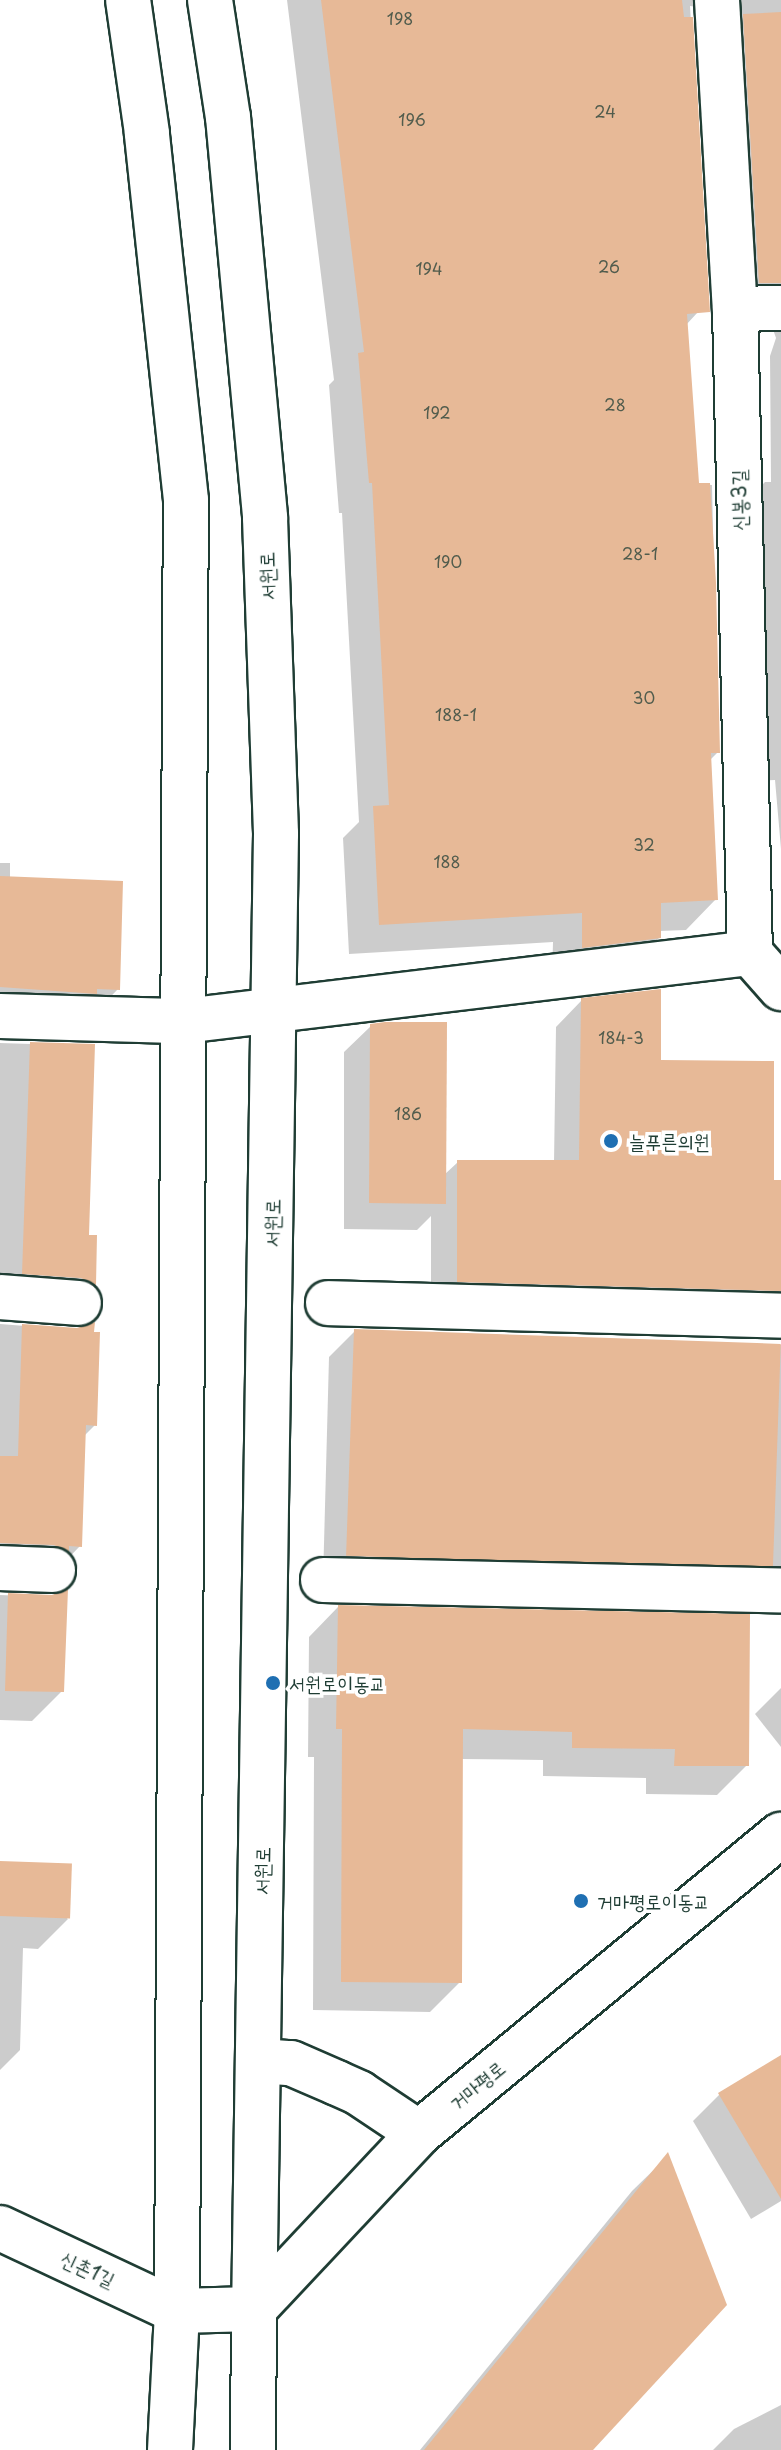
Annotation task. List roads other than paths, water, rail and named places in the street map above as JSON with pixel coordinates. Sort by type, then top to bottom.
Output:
[{"type":"street","points":[[128,0],[147,133],[186,500],[177,2311],[170,2450]]},
{"type":"street","name":"서원로","points":[[210,0],[228,117],[265,518],[276,834],[253,2450]]},
{"type":"street","name":"신봉3길","points":[[717,0],[735,309],[750,953]]},
{"type":"street","points":[[735,309],[781,308]]},
{"type":"street","points":[[0,1016],[184,1021],[750,953],[781,988]]},
{"type":"street","points":[[0,1297],[79,1303]]},
{"type":"street","points":[[328,1303],[781,1316]]},
{"type":"street","points":[[0,1568],[53,1570]]},
{"type":"street","points":[[323,1580],[781,1590]]},
{"type":"street","name":"거마평로","points":[[254,2309],[419,2133],[781,1835]]},
{"type":"street","points":[[259,2061],[291,2063],[326,2078],[359,2093],[419,2133]]},
{"type":"street","name":"신촌1길","points":[[0,2228],[177,2311]]},
{"type":"street","points":[[177,2311],[254,2309]]},
{"type":"place","name":"늘푸른의원","points":[[611,1141]]},
{"type":"place","name":"서원로이동교","points":[[273,1683]]},
{"type":"place","name":"거마평로이동교","points":[[581,1901]]}]
